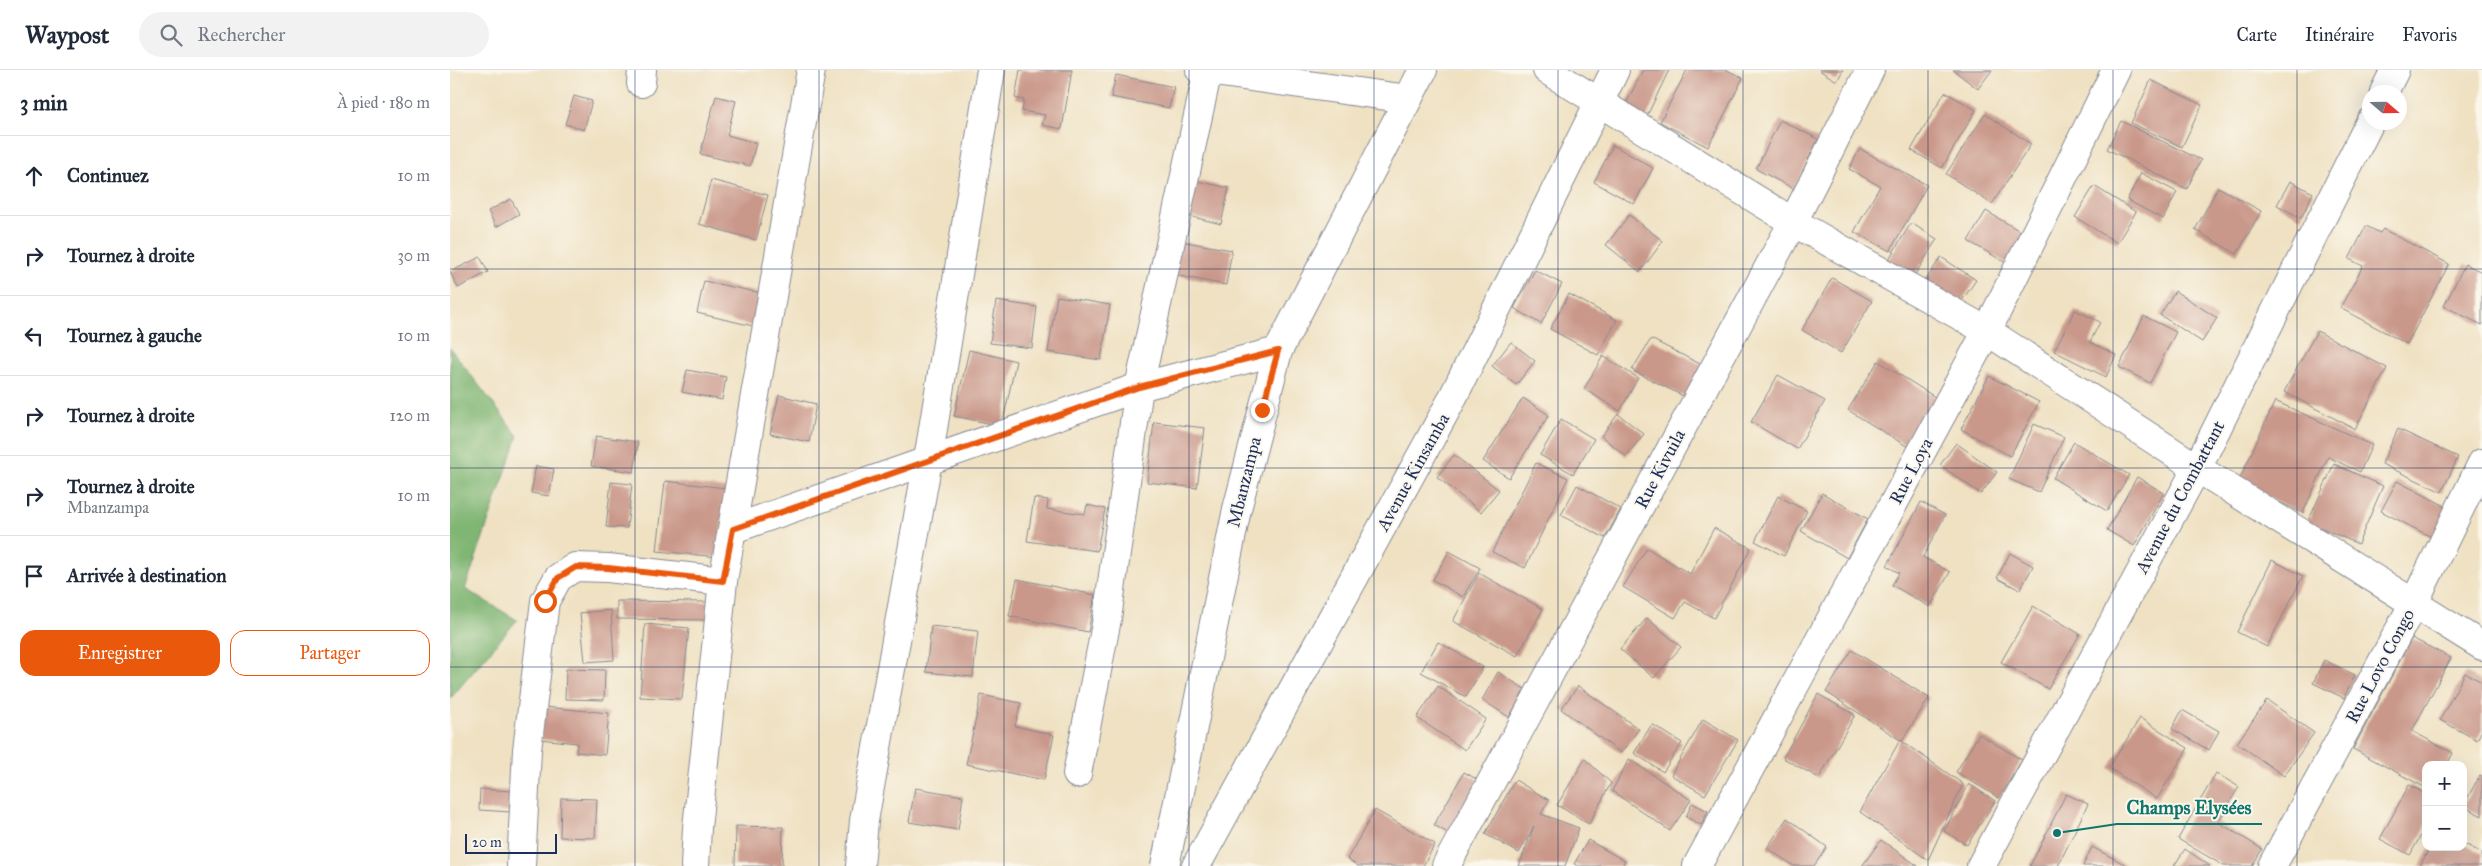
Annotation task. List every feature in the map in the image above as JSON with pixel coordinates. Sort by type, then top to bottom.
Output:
[{"type":"street","points":[[695,866],[697,828],[723,581],[811,70]]},
{"type":"street","points":[[860,866],[864,820],[928,460],[991,70]]},
{"type":"street","points":[[1077,774],[1107,619],[1139,387],[1205,70],[1408,99]]},
{"type":"street","name":"Mbanzampa","points":[[1165,866],[1237,509],[1278,351],[1423,70]]},
{"type":"street","points":[[1548,70],[1794,222],[1987,331],[2197,468],[2482,646]]},
{"type":"street","name":"Avenue Kinsamba","points":[[1196,866],[1450,403],[1615,70]]},
{"type":"street","name":"Rue Kivuila","points":[[1446,866],[1794,222],[1870,70]]},
{"type":"street","name":"Rue Loya","points":[[1697,866],[1987,331],[2116,70]]},
{"type":"street","points":[[2388,85],[2395,70]]},
{"type":"street","name":"Avenue du Combattant","points":[[1981,866],[2197,468],[2366,130]]},
{"type":"street","points":[[733,529],[1139,387],[1278,351]]},
{"type":"street","name":"Rue Lovo Congo","points":[[2272,866],[2414,603],[2482,463]]},
{"type":"street","points":[[521,866],[527,750],[545,601],[558,578],[576,567],[608,568],[723,581]]},
{"type":"green space","points":[[450,348],[518,436],[465,589],[517,620],[450,699]]},
{"type":"building","points":[[1020,70],[1072,70],[1062,129],[1042,125],[1045,115],[1022,111],[1024,100],[1015,98]]},
{"type":"building","points":[[1643,70],[1669,70],[1645,120],[1623,110]]},
{"type":"building","points":[[1687,70],[1727,70],[1743,78],[1708,147],[1660,122]]},
{"type":"building","points":[[1819,70],[1843,70],[1837,81]]},
{"type":"building","points":[[1953,70],[1992,70],[1978,89]]},
{"type":"building","points":[[1116,75],[1174,87],[1169,108],[1111,97]]},
{"type":"building","points":[[2151,80],[2202,105],[2182,147],[2131,123]]},
{"type":"building","points":[[1945,92],[1976,110],[1942,168],[1911,150]]},
{"type":"building","points":[[574,96],[592,101],[584,130],[565,124]]},
{"type":"building","points":[[716,96],[736,101],[727,135],[756,143],[750,166],[700,154]]},
{"type":"building","points":[[1985,114],[2031,144],[1992,204],[1946,174]]},
{"type":"building","points":[[1780,120],[1818,139],[1794,189],[1756,169]]},
{"type":"building","points":[[2121,121],[2201,160],[2187,189],[2107,149]]},
{"type":"building","points":[[1613,145],[1653,168],[1634,204],[1594,182]]},
{"type":"building","points":[[1860,149],[1927,185],[1890,251],[1854,232],[1880,186],[1849,169]]},
{"type":"building","points":[[2141,173],[2177,192],[2163,219],[2127,200]]},
{"type":"building","points":[[711,180],[768,195],[756,240],[699,224]]},
{"type":"building","points":[[1197,181],[1229,188],[1221,224],[1189,216]]},
{"type":"building","points":[[2290,181],[2313,193],[2301,218],[2277,205]]},
{"type":"building","points":[[2094,186],[2136,212],[2117,243],[2075,217]]},
{"type":"building","points":[[2218,187],[2261,211],[2237,254],[2195,230]]},
{"type":"building","points":[[511,199],[519,214],[496,227],[488,211]]},
{"type":"building","points":[[1986,211],[2025,234],[2008,264],[1968,241]]},
{"type":"building","points":[[1629,215],[1663,241],[1640,272],[1606,245]]},
{"type":"building","points":[[1911,223],[1937,239],[1910,283],[1884,267]]},
{"type":"building","points":[[2366,226],[2380,233],[2383,229],[2449,264],[2407,344],[2340,308],[2363,266],[2349,259]]},
{"type":"building","points":[[1180,241],[1232,250],[1226,285],[1174,275]]},
{"type":"building","points":[[480,257],[488,272],[458,288],[450,272]]},
{"type":"building","points":[[1941,257],[1976,280],[1957,308],[1922,286]]},
{"type":"building","points":[[2465,264],[2482,272],[2482,325],[2444,306]]},
{"type":"building","points":[[1535,270],[1562,284],[1541,324],[1514,308]]},
{"type":"building","points":[[1832,278],[1872,301],[1841,353],[1802,330]]},
{"type":"building","points":[[704,281],[761,293],[753,326],[697,313]]},
{"type":"building","points":[[2175,291],[2217,318],[2202,342],[2160,315]]},
{"type":"building","points":[[1569,294],[1617,320],[1598,355],[1550,329]]},
{"type":"building","points":[[1057,296],[1110,305],[1101,360],[1048,352]]},
{"type":"building","points":[[996,301],[1037,307],[1032,348],[990,343]]},
{"type":"building","points":[[2075,310],[2100,322],[2090,342],[2116,355],[2106,377],[2054,351]]},
{"type":"building","points":[[2144,316],[2176,332],[2150,383],[2119,367]]},
{"type":"building","points":[[2317,331],[2387,368],[2355,429],[2284,392]]},
{"type":"building","points":[[1651,339],[1704,366],[1687,398],[1632,370]]},
{"type":"building","points":[[1511,342],[1535,361],[1516,385],[1492,366]]},
{"type":"building","points":[[969,350],[1016,361],[1002,426],[954,416]]},
{"type":"building","points":[[1603,356],[1638,378],[1620,411],[1584,389]]},
{"type":"building","points":[[1878,361],[1938,399],[1908,447],[1848,410]]},
{"type":"building","points":[[687,370],[726,377],[722,400],[682,392]]},
{"type":"building","points":[[1778,375],[1825,401],[1797,449],[1751,422]]},
{"type":"building","points":[[1989,376],[2039,402],[2010,456],[1961,429]]},
{"type":"building","points":[[779,395],[816,404],[809,442],[770,434]]},
{"type":"building","points":[[1523,398],[1549,415],[1509,478],[1483,461]]},
{"type":"building","points":[[2275,401],[2372,445],[2360,472],[2328,457],[2303,513],[2238,483]]},
{"type":"building","points":[[1618,414],[1644,434],[1626,456],[1601,436]]},
{"type":"building","points":[[1561,419],[1594,439],[1573,474],[1540,455]]},
{"type":"building","points":[[1154,422],[1205,428],[1197,488],[1147,482]]},
{"type":"building","points":[[2034,424],[2064,437],[2039,492],[2009,479]]},
{"type":"building","points":[[2398,429],[2458,457],[2442,492],[2382,464]]},
{"type":"building","points":[[596,436],[638,442],[634,472],[591,466]]},
{"type":"building","points":[[2074,442],[2129,475],[2107,511],[2053,478]]},
{"type":"building","points":[[1956,443],[1997,472],[1981,494],[1940,465]]},
{"type":"building","points":[[1454,455],[1499,490],[1481,512],[1437,477]]},
{"type":"building","points":[[1536,463],[1568,478],[1525,568],[1492,552]]},
{"type":"building","points":[[2334,464],[2383,486],[2358,544],[2308,522]]},
{"type":"building","points":[[536,466],[554,469],[549,496],[531,493]]},
{"type":"building","points":[[2137,477],[2164,493],[2134,546],[2107,530]]},
{"type":"building","points":[[665,481],[726,488],[718,557],[657,551]]},
{"type":"building","points":[[2397,481],[2449,508],[2433,538],[2381,511]]},
{"type":"building","points":[[611,482],[632,484],[627,528],[606,527]]},
{"type":"building","points":[[1577,485],[1621,509],[1605,538],[1561,515]]},
{"type":"building","points":[[1822,493],[1868,519],[1847,558],[1801,531]]},
{"type":"building","points":[[1778,496],[1807,511],[1784,556],[1755,541]]},
{"type":"building","points":[[1034,498],[1048,500],[1047,509],[1085,514],[1087,505],[1105,509],[1097,551],[1027,541]]},
{"type":"building","points":[[1921,502],[1945,515],[1923,557],[1950,572],[1930,607],[1892,585],[1899,573],[1887,566]]},
{"type":"building","points":[[1714,528],[1751,548],[1714,618],[1685,602],[1675,618],[1623,587],[1647,548],[1690,574]]},
{"type":"building","points":[[1449,551],[1480,568],[1463,597],[1433,580]]},
{"type":"building","points":[[2010,553],[2033,566],[2020,590],[1997,578]]},
{"type":"building","points":[[2272,560],[2303,576],[2267,647],[2237,632]]},
{"type":"building","points":[[1479,573],[1543,609],[1517,656],[1453,621]]},
{"type":"building","points":[[1017,579],[1095,595],[1088,632],[1009,616]]},
{"type":"building","points":[[617,601],[709,602],[709,620],[617,619]]},
{"type":"building","points":[[2033,606],[2080,634],[2048,689],[2001,662]]},
{"type":"building","points":[[611,610],[614,660],[585,662],[580,613]]},
{"type":"building","points":[[1647,618],[1681,647],[1654,678],[1620,649]]},
{"type":"building","points":[[645,624],[689,628],[682,699],[640,697]]},
{"type":"building","points":[[931,626],[978,631],[973,677],[926,672]]},
{"type":"building","points":[[2412,638],[2451,658],[2412,731],[2453,753],[2449,761],[2422,761],[2422,786],[2353,749]]},
{"type":"building","points":[[1438,642],[1483,667],[1466,697],[1421,672]]},
{"type":"building","points":[[1852,650],[1929,698],[1902,741],[1826,692]]},
{"type":"building","points":[[2324,660],[2355,675],[2344,698],[2313,683]]},
{"type":"building","points":[[566,669],[605,670],[604,700],[565,699]]},
{"type":"building","points":[[1498,672],[1526,690],[1509,717],[1482,700]]},
{"type":"building","points":[[2465,673],[2482,682],[2482,730],[2477,740],[2440,720]]},
{"type":"building","points":[[1438,686],[1486,719],[1465,750],[1417,718]]},
{"type":"building","points":[[1578,686],[1639,729],[1621,753],[1561,709]]},
{"type":"building","points":[[1818,694],[1855,715],[1819,778],[1783,758]]},
{"type":"building","points":[[981,695],[1021,703],[1015,726],[1054,735],[1044,780],[966,764]]},
{"type":"building","points":[[2267,700],[2314,733],[2284,776],[2237,743]]},
{"type":"building","points":[[544,707],[609,713],[605,755],[576,752],[577,743],[540,739]]},
{"type":"building","points":[[2182,710],[2219,731],[2209,750],[2172,729]]},
{"type":"building","points":[[2140,718],[2188,748],[2157,799],[2109,768]]},
{"type":"building","points":[[1703,719],[1738,740],[1705,795],[1671,775]]},
{"type":"building","points":[[1652,724],[1682,743],[1663,772],[1634,753]]},
{"type":"building","points":[[1979,734],[2022,760],[1999,798],[1956,772]]},
{"type":"building","points":[[1900,740],[1963,784],[1928,860],[1860,812]]},
{"type":"building","points":[[1585,759],[1611,783],[1589,824],[1557,805]]},
{"type":"building","points":[[1629,759],[1691,800],[1670,831],[1612,791]]},
{"type":"building","points":[[1464,772],[1485,784],[1455,837],[1434,825]]},
{"type":"building","points":[[2216,773],[2239,787],[2218,822],[2262,849],[2252,866],[2224,866],[2178,839]]},
{"type":"building","points":[[2480,775],[2482,776],[2482,816],[2467,808],[2467,799]]},
{"type":"building","points":[[1515,780],[1549,800],[1541,814],[1579,828],[1565,866],[1519,866],[1534,826],[1519,853],[1485,834]]},
{"type":"building","points":[[1969,784],[1995,801],[1967,845],[1944,831]]},
{"type":"building","points":[[2409,785],[2422,792],[2422,833],[2410,855],[2380,839]]},
{"type":"building","points":[[915,788],[963,796],[958,830],[909,822]]},
{"type":"building","points":[[480,789],[512,791],[511,812],[479,810]]},
{"type":"building","points":[[2066,794],[2088,804],[2058,866],[2030,866]]},
{"type":"building","points":[[561,798],[597,799],[595,838],[560,837]]},
{"type":"building","points":[[1692,803],[1708,811],[1701,825],[1686,817]]},
{"type":"building","points":[[1375,810],[1435,844],[1423,866],[1358,866],[1347,859]]},
{"type":"building","points":[[1787,818],[1827,847],[1814,866],[1794,866],[1767,848]]},
{"type":"building","points":[[736,826],[783,827],[782,866],[735,866]]},
{"type":"building","points":[[1588,840],[1625,861],[1622,866],[1578,866],[1574,864]]},
{"type":"building","points":[[1881,840],[1918,866],[1862,866]]},
{"type":"building","points":[[2467,845],[2482,853],[2482,866],[2420,866],[2428,851],[2467,851]]},
{"type":"building","points":[[2092,847],[2128,866],[2083,866]]},
{"type":"building","points":[[2185,849],[2210,866],[2174,866]]},
{"type":"place","name":"Champs Elysées","points":[[2057,833]]},
{"type":"route","points":[[545,601],[558,578],[576,567],[608,568],[723,581],[733,529],[1139,387],[1278,351],[1262,410]]}]
